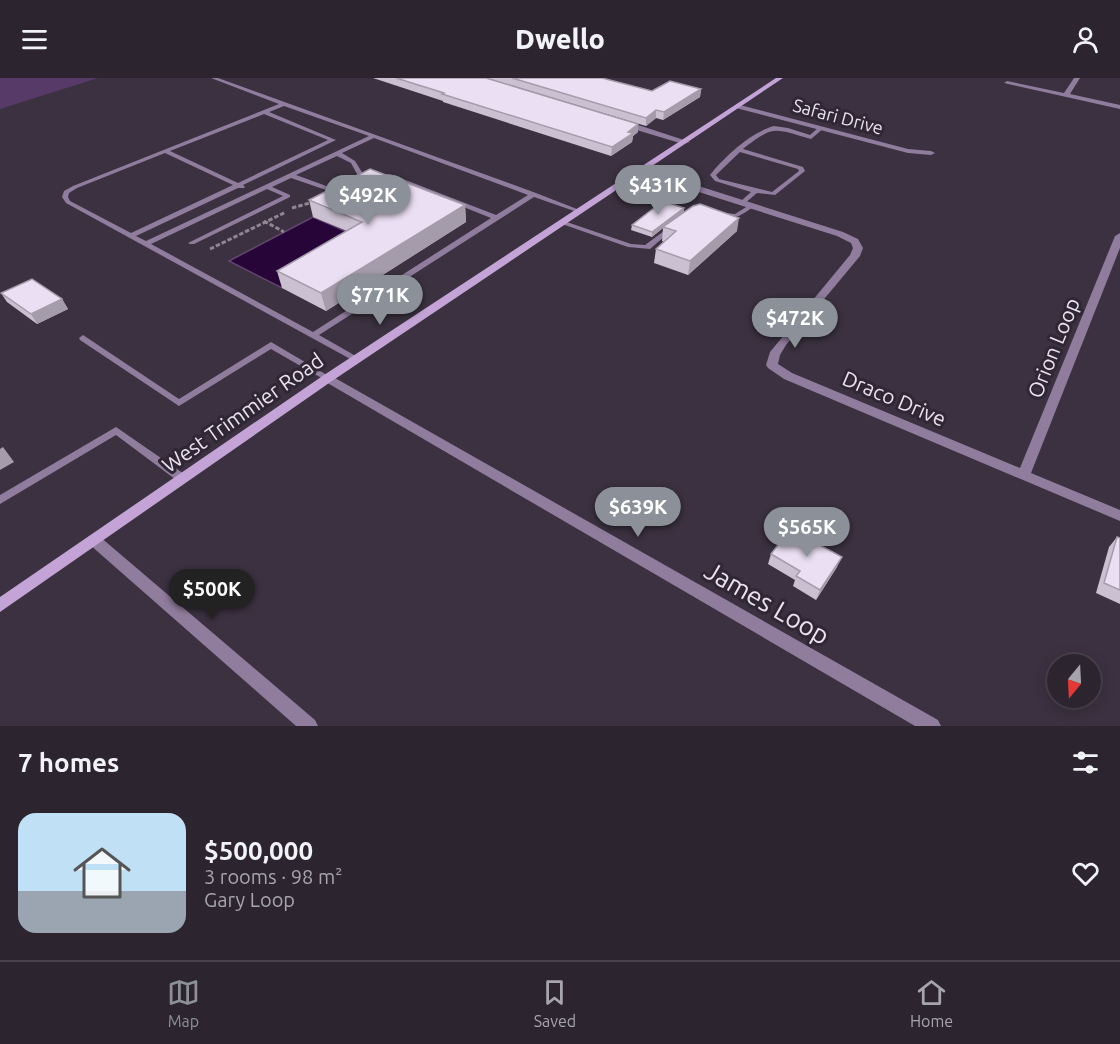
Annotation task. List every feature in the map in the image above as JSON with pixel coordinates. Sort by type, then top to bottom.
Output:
[{"type":"main road","name":"West Trimmier Road","points":[[0,605],[328,378],[780,78]]},
{"type":"street","points":[[1066,96],[1077,78]]},
{"type":"street","points":[[1006,83],[1120,107]]},
{"type":"street","name":"Safari Drive","points":[[739,106],[908,151],[931,153]]},
{"type":"street","points":[[619,122],[686,142]]},
{"type":"street","name":"Draco Drive","points":[[642,171],[840,234],[855,241],[858,248],[855,256],[782,343],[774,355],[772,365],[788,376],[1120,516]]},
{"type":"street","name":"Orion Loop","points":[[1024,475],[1120,236]]},
{"type":"street","name":"James Loop","points":[[328,378],[932,726]]},
{"type":"street","points":[[94,540],[309,726]]},
{"type":"lane","points":[[213,78],[579,211]]},
{"type":"lane","points":[[284,104],[66,192],[65,197],[69,202],[357,359]]},
{"type":"lane","points":[[131,236],[333,140],[264,112]]},
{"type":"lane","points":[[739,150],[801,168],[802,171],[773,194],[717,180],[713,176],[739,150],[766,130],[773,128],[811,137],[821,128]]},
{"type":"lane","points":[[146,244],[372,137]]},
{"type":"lane","points":[[164,151],[252,192]]},
{"type":"lane","points":[[337,153],[353,162],[360,174],[356,179]]},
{"type":"lane","points":[[290,175],[329,189],[341,186]]},
{"type":"lane","points":[[388,175],[497,218]]},
{"type":"lane","points":[[192,243],[288,196],[266,186]]},
{"type":"lane","points":[[714,214],[736,216],[756,191]]},
{"type":"lane","points":[[313,335],[534,195]]},
{"type":"lane","points":[[561,222],[630,246],[647,247],[680,221]]},
{"type":"lane","points":[[84,338],[178,403],[271,345],[328,378]]},
{"type":"lane","points":[[0,500],[116,430],[183,479]]},
{"type":"path","points":[[210,249],[303,203],[313,203],[322,198]]},
{"type":"shaded area","points":[[0,78],[98,78],[0,109]]},
{"type":"shaded area","points":[[313,217],[366,240],[282,288],[229,261]]},
{"type":"building","points":[[396,78],[486,78],[638,124],[628,132],[633,133],[612,147]]},
{"type":"building","points":[[512,78],[602,78],[652,91],[670,81],[701,89],[664,112],[656,110],[646,118]]},
{"type":"building","points":[[370,169],[465,205],[321,293],[277,271],[362,222],[309,200]]},
{"type":"building","points":[[663,201],[684,208],[652,232],[632,225]]},
{"type":"building","points":[[700,204],[739,218],[690,261],[656,249],[676,231],[663,227],[693,206]]},
{"type":"building","points":[[32,279],[62,299],[31,314],[1,293]]},
{"type":"building","points":[[790,529],[842,557],[820,590],[796,576],[800,571],[771,554]]},
{"type":"building","points":[[1117,537],[1120,538],[1120,590],[1104,583]]}]
